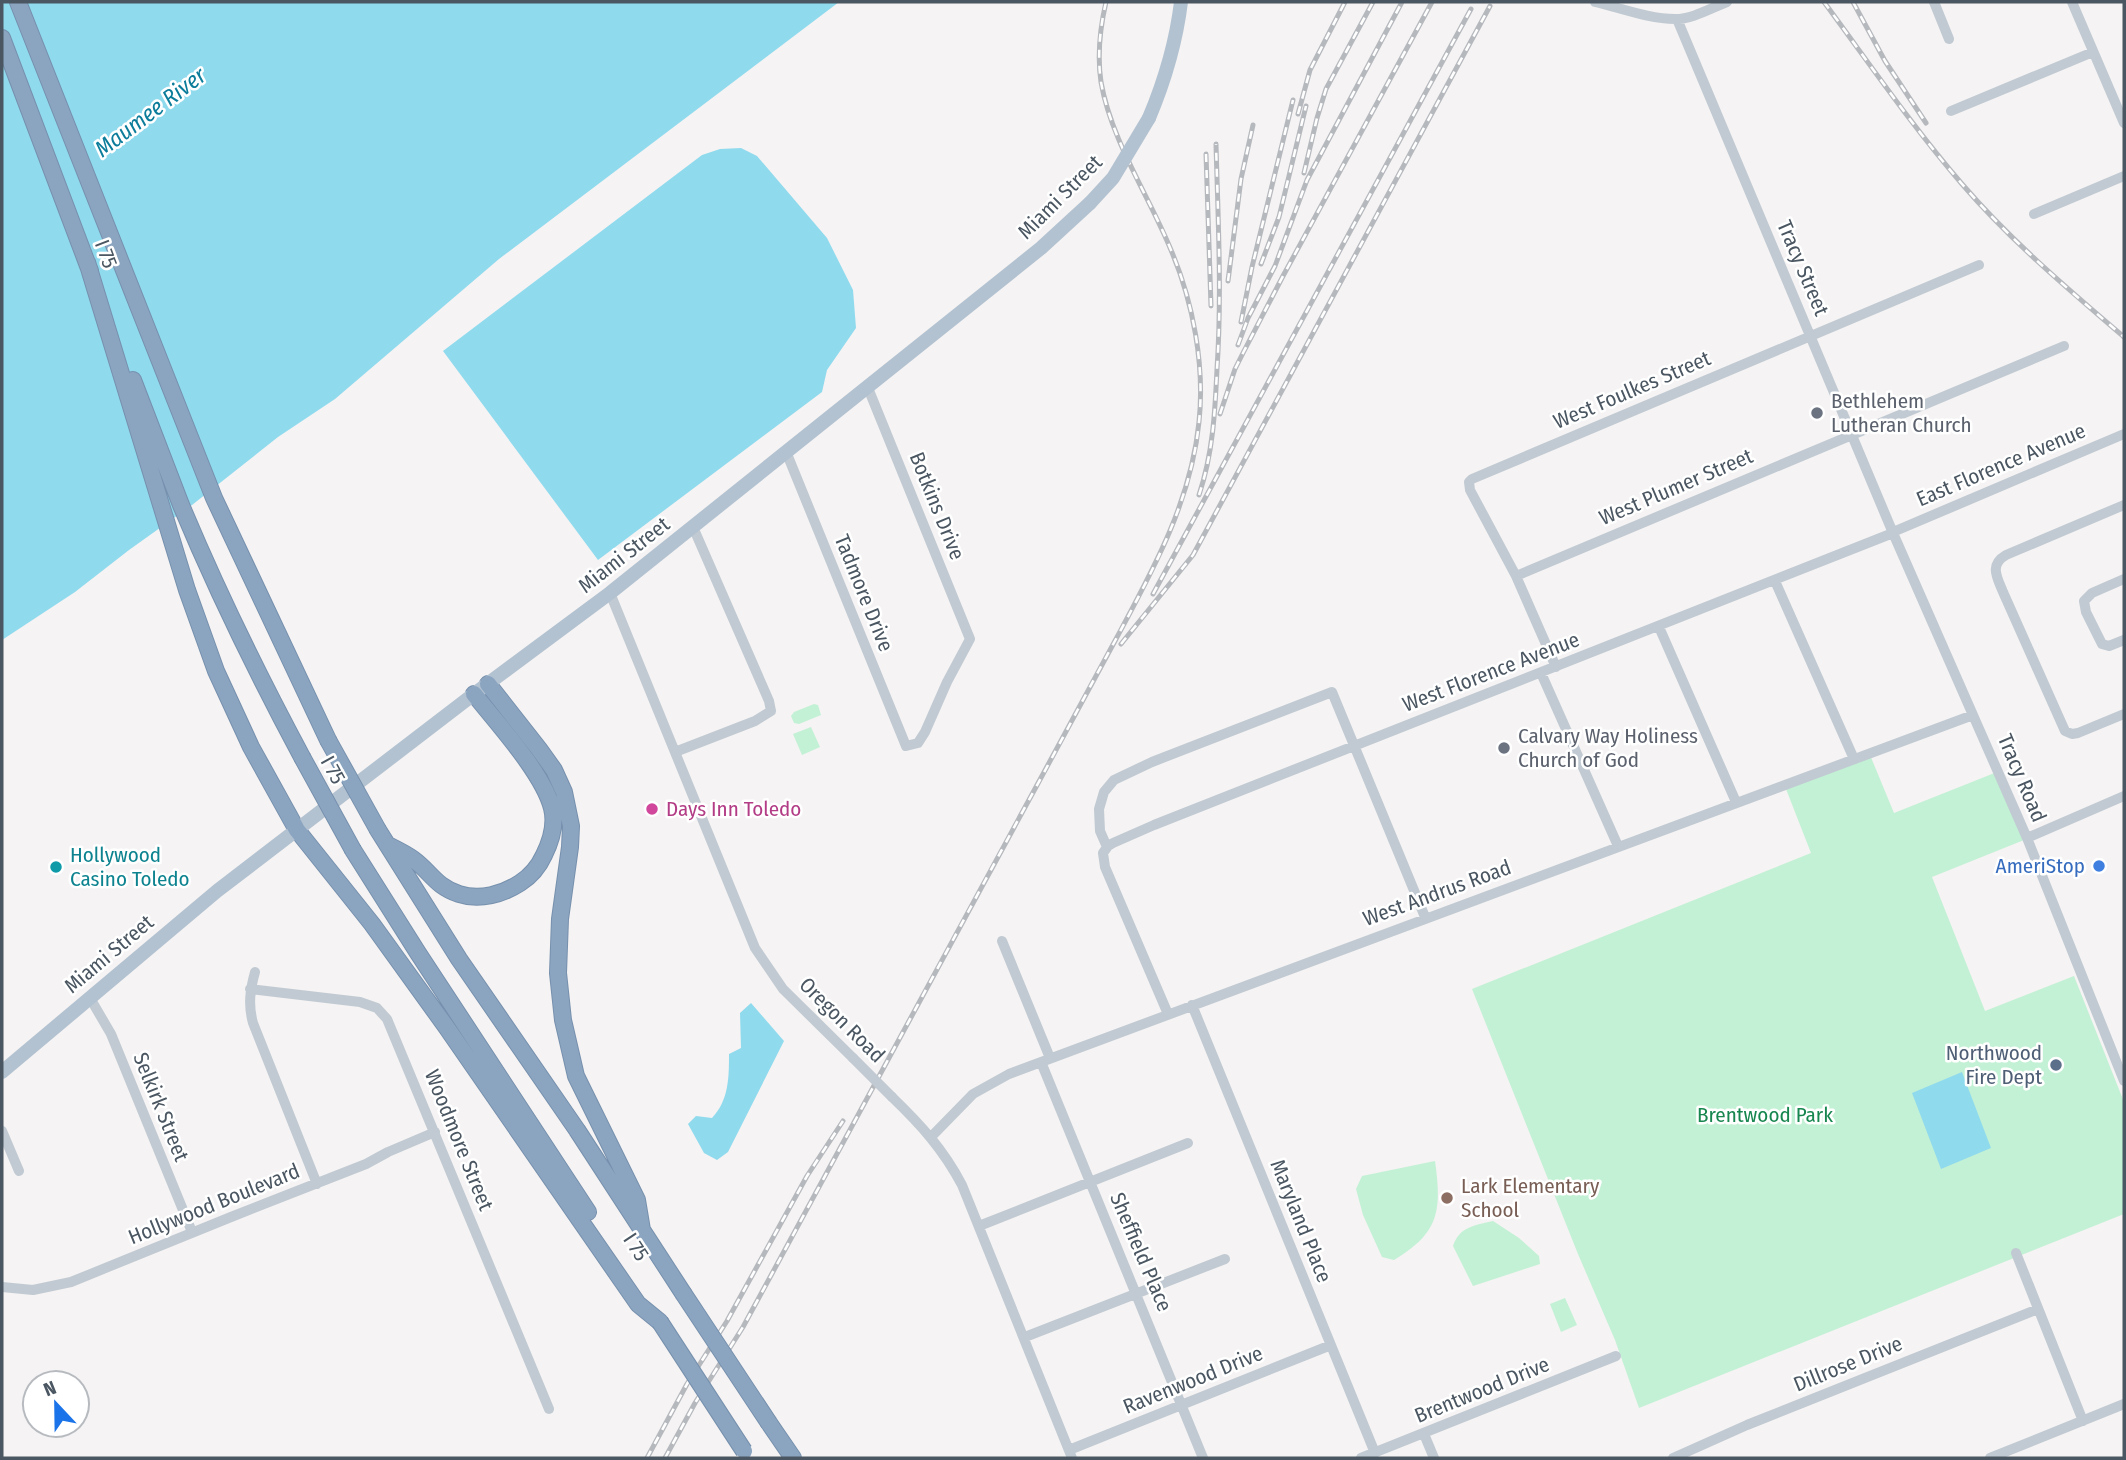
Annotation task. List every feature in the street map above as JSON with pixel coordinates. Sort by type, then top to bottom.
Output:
[{"type":"highway","name":"I 75","points":[[18,2],[170,389],[240,556],[328,740],[378,830],[458,959],[577,1130],[793,1458]]},
{"type":"highway","name":"I 75","points":[[2,38],[182,506],[259,676],[353,850],[746,1455]]},
{"type":"highway","points":[[87,262],[187,590],[216,671],[251,747],[297,830],[372,924],[447,1028],[638,1304],[660,1322]]},
{"type":"highway","points":[[488,684],[547,760],[564,792],[571,826],[560,919],[558,974],[562,1020],[576,1076],[637,1200],[642,1230]]},
{"type":"highway","points":[[388,845],[414,859],[438,884],[461,895],[489,896],[510,889],[525,880],[539,864],[550,843],[554,822],[547,793],[537,775],[474,694]]},
{"type":"main road","name":"Miami Street","points":[[2,1072],[217,891],[610,593],[1041,248],[1113,178],[1149,118],[1168,70],[1178,29],[1181,2]]},
{"type":"street","points":[[1595,2],[1652,16],[1677,19],[1727,2]]},
{"type":"street","points":[[1934,2],[1950,38]]},
{"type":"street","points":[[2072,2],[2124,122]]},
{"type":"street","name":"Tracy Street","points":[[1677,19],[1893,533]]},
{"type":"street","points":[[1951,111],[2093,52]]},
{"type":"street","points":[[2034,214],[2124,176]]},
{"type":"street","name":"West Foulkes Street","points":[[1516,576],[1469,490],[1469,482],[1476,477],[1979,265]]},
{"type":"street","name":"West Plumer Street","points":[[1516,576],[2063,346]]},
{"type":"street","name":"Botkins Drive","points":[[868,388],[970,639],[925,732],[918,743],[906,746]]},
{"type":"street","name":"East Florence Avenue","points":[[1893,533],[2124,434]]},
{"type":"street","name":"Tadmore Drive","points":[[786,454],[906,746]]},
{"type":"street","points":[[2124,505],[2006,555],[1997,562],[1995,570],[2065,731],[2078,733],[2124,714]]},
{"type":"street","points":[[675,752],[755,721],[771,710],[694,527]]},
{"type":"street","name":"West Florence Avenue","points":[[1106,848],[1154,825],[1893,533]]},
{"type":"street","name":"Tracy Road","points":[[1893,533],[2027,838],[2124,1081]]},
{"type":"street","points":[[1516,576],[1556,667]]},
{"type":"street","points":[[2124,579],[2092,593],[2084,601],[2086,612],[2102,644],[2109,646],[2124,640]]},
{"type":"street","points":[[1775,581],[1854,759]]},
{"type":"street","name":"Oregon Road","points":[[610,593],[760,957],[783,989],[931,1137],[953,1168],[1071,1454]]},
{"type":"street","points":[[1658,627],[1736,802]]},
{"type":"street","points":[[1541,673],[1618,846]]},
{"type":"street","points":[[1168,1014],[1105,867],[1103,859],[1106,848],[1099,822],[1100,803],[1104,792],[1114,780],[1152,762],[1332,692],[1425,918]]},
{"type":"street","name":"West Andrus Road","points":[[931,1137],[960,1105],[981,1088],[1009,1074],[1973,715]]},
{"type":"street","points":[[2027,838],[2124,796]]},
{"type":"street","name":"Sheffield Place","points":[[1002,941],[1091,1182],[1203,1458]]},
{"type":"street","points":[[255,972],[250,989],[250,1011],[258,1038],[317,1184]]},
{"type":"street","name":"Woodmore Street","points":[[250,989],[368,1004],[377,1008],[387,1019],[549,1409]]},
{"type":"street","name":"Selkirk Street","points":[[90,998],[111,1034],[192,1233]]},
{"type":"street","name":"Maryland Place","points":[[1192,1005],[1375,1453]]},
{"type":"street","points":[[2,1130],[19,1171]]},
{"type":"street","name":"Hollywood Boulevard","points":[[2,1287],[23,1290],[64,1284],[317,1184],[435,1132]]},
{"type":"street","points":[[979,1226],[1188,1143]]},
{"type":"street","points":[[2016,1253],[2083,1421]]},
{"type":"street","points":[[1024,1337],[1225,1259]]},
{"type":"street","name":"Dillrose Drive","points":[[1673,1458],[1747,1425],[2038,1309]]},
{"type":"street","name":"Ravenwood Drive","points":[[1071,1454],[1181,1405],[1331,1345]]},
{"type":"street","name":"Brentwood Drive","points":[[1361,1458],[1616,1356]]},
{"type":"street","points":[[1990,1458],[2124,1404]]},
{"type":"street","points":[[1424,1434],[1434,1458]]},
{"type":"green space","points":[[818,705],[821,715],[799,724],[794,723],[791,716],[794,712]]},
{"type":"green space","points":[[811,727],[820,747],[802,755],[793,734]]},
{"type":"green space","name":"Brentwood Park","points":[[1870,755],[1894,813],[1997,772],[2024,840],[1932,877],[1985,1011],[2074,976],[2124,1102],[2124,1214],[1639,1408],[1615,1340],[1472,989],[1811,853],[1786,789]]},
{"type":"green space","points":[[1435,1161],[1437,1207],[1429,1230],[1409,1250],[1394,1260],[1382,1257],[1363,1215],[1356,1189],[1362,1176]]},
{"type":"green space","points":[[1493,1221],[1519,1238],[1539,1256],[1540,1264],[1473,1286],[1453,1246],[1464,1231]]},
{"type":"green space","points":[[1565,1298],[1577,1325],[1561,1332],[1550,1304]]},
{"type":"water","name":"Maumee River","points":[[2,2],[839,2],[499,259],[335,399],[278,437],[75,592],[2,640]]},
{"type":"water","points":[[741,148],[757,156],[827,238],[853,290],[856,328],[827,370],[822,392],[598,560],[443,351],[702,155],[720,149]]},
{"type":"water","points":[[751,1003],[784,1041],[728,1152],[717,1160],[704,1153],[688,1124],[696,1116],[712,1118],[722,1104],[728,1080],[729,1054],[741,1048],[740,1013]]},
{"type":"water","points":[[1962,1072],[1991,1148],[1941,1169],[1912,1093]]},
{"type":"railway","points":[[665,1458],[695,1403],[743,1327],[1130,613],[1168,535],[1188,480],[1199,422],[1200,378],[1196,334],[1179,270],[1122,146],[1106,104],[1099,52],[1106,2]]},
{"type":"railway","points":[[1298,114],[1310,70],[1345,2]]},
{"type":"railway","points":[[1304,173],[1326,89],[1373,2]]},
{"type":"railway","points":[[1238,345],[1248,318],[1275,266],[1307,180],[1402,2]]},
{"type":"railway","points":[[1220,414],[1243,353],[1432,2]]},
{"type":"railway","points":[[1824,2],[1891,94],[1962,184],[2040,264],[2124,337]]},
{"type":"railway","points":[[1853,2],[1885,61],[1926,123]]},
{"type":"railway","points":[[1121,644],[1193,555],[1490,6]]},
{"type":"railway","points":[[1153,594],[1471,9]]},
{"type":"railway","points":[[1241,322],[1293,100]]},
{"type":"railway","points":[[1261,264],[1279,217],[1306,106]]},
{"type":"railway","points":[[1228,281],[1241,179],[1253,125]]},
{"type":"railway","points":[[1199,495],[1212,432],[1218,341],[1216,144]]},
{"type":"railway","points":[[1206,154],[1211,306]]},
{"type":"railway","points":[[647,1458],[807,1176],[843,1121]]},
{"type":"place","name":"Bethlehem Lutheran Church","points":[[1817,413]]},
{"type":"place","name":"Calvary Way Holiness Church of God","points":[[1504,748]]},
{"type":"place","name":"Days Inn Toledo","points":[[652,809]]},
{"type":"place","name":"AmeriStop","points":[[2099,866]]},
{"type":"place","name":"Hollywood Casino Toledo","points":[[56,867]]},
{"type":"place","name":"Northwood Fire Dept","points":[[2056,1065]]},
{"type":"place","name":"Lark Elementary School","points":[[1447,1198]]}]
